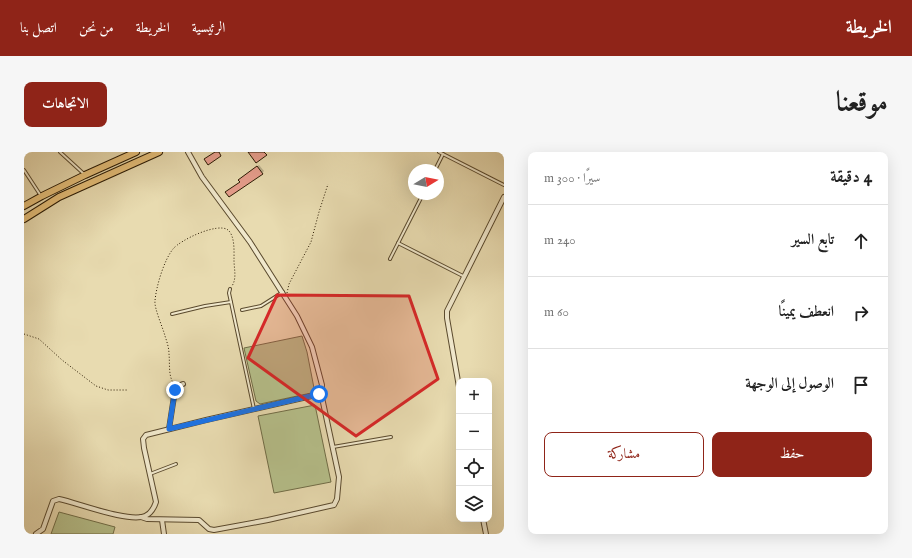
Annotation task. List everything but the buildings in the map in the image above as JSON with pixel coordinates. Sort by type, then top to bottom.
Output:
[{"type":"main road","points":[[24,206],[84,175],[136,152]]},
{"type":"main road","points":[[24,219],[59,197],[160,152]]},
{"type":"street","points":[[140,517],[162,520],[199,520],[209,529],[214,530],[268,520],[334,505],[337,499],[339,477],[321,393],[322,385],[312,347],[304,327],[250,242],[202,177],[188,152]]},
{"type":"street","points":[[458,378],[447,315],[448,308],[504,197]]},
{"type":"street","points":[[169,429],[176,388],[182,384]]},
{"type":"street","points":[[36,534],[46,524],[53,501],[59,499],[129,518],[145,516],[151,512],[156,502],[143,439],[146,435],[321,393]]},
{"type":"street","points":[[162,520],[164,534]]},
{"type":"street","points":[[484,522],[486,534]]},
{"type":"lane","points":[[60,152],[84,175]]},
{"type":"lane","points":[[439,152],[504,185]]},
{"type":"lane","points":[[438,164],[443,154]]},
{"type":"lane","points":[[24,170],[42,196]]},
{"type":"lane","points":[[390,259],[420,200]]},
{"type":"lane","points":[[398,243],[464,277]]},
{"type":"lane","points":[[230,289],[229,293],[254,409]]},
{"type":"lane","points":[[242,310],[261,306],[283,292]]},
{"type":"lane","points":[[172,314],[231,302]]},
{"type":"lane","points":[[333,447],[391,437]]},
{"type":"lane","points":[[150,474],[176,464]]},
{"type":"path","points":[[286,298],[289,284],[311,242],[328,184]]},
{"type":"path","points":[[176,388],[171,378],[168,346],[155,303],[159,283],[167,258],[178,244],[189,237],[216,229],[228,230],[233,241],[235,276],[235,282],[230,289]]},
{"type":"path","points":[[24,334],[39,339],[62,360],[96,386],[108,390],[128,390]]},
{"type":"path","points":[[502,534],[504,530]]},
{"type":"highlighted area","points":[[277,295],[409,296],[438,379],[356,436],[248,358]]},
{"type":"green space","points":[[302,336],[307,352],[314,388],[311,393],[260,404],[256,401],[244,348]]},
{"type":"green space","points":[[315,405],[331,482],[274,493],[258,416]]},
{"type":"green space","points":[[59,512],[115,527],[113,534],[51,534]]},
{"type":"route","points":[[175,390],[169,429],[319,394]]}]
